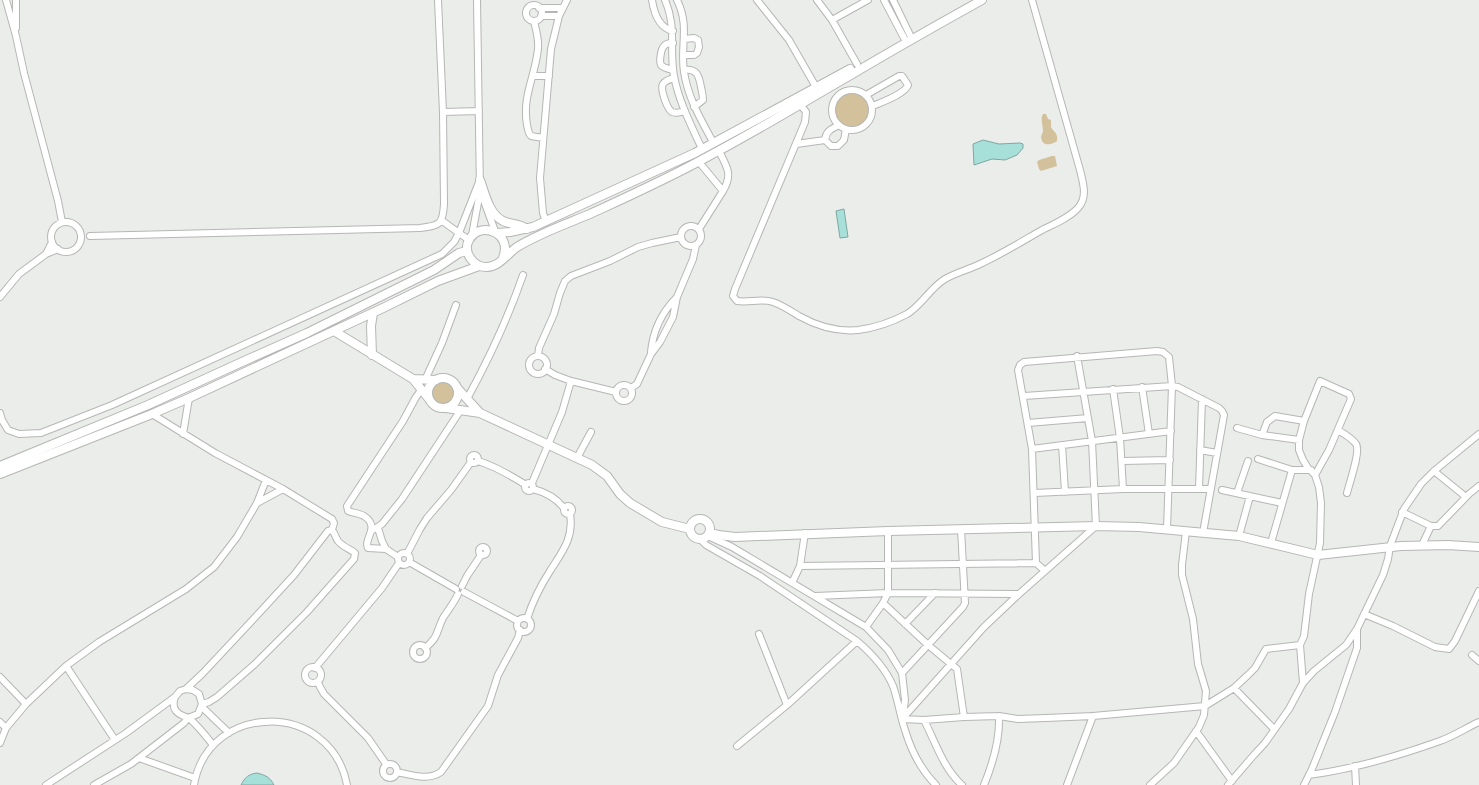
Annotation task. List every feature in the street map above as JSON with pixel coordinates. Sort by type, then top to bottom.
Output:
[{"type":"street","points":[[6,0],[58,201],[62,222]]},
{"type":"street","points":[[16,0],[16,36]]},
{"type":"street","points":[[80,240],[90,236],[420,228],[439,223],[443,218],[444,204],[443,112],[438,0]]},
{"type":"street","points":[[477,0],[480,192],[467,251],[471,260],[479,266]]},
{"type":"street","points":[[538,7],[542,0]]},
{"type":"street","points":[[546,222],[543,213],[540,178],[543,138],[551,50],[559,16],[566,0]]},
{"type":"street","points":[[652,0],[662,27],[666,30],[672,31]]},
{"type":"street","points":[[665,0],[669,10],[672,31],[674,78],[685,112],[702,149]]},
{"type":"street","points":[[757,0],[790,40],[816,87]]},
{"type":"street","points":[[818,0],[832,20],[857,64]]},
{"type":"street","points":[[852,0],[856,7]]},
{"type":"street","points":[[832,20],[868,0]]},
{"type":"street","points":[[884,0],[907,36]]},
{"type":"street","points":[[893,0],[907,36]]},
{"type":"street","points":[[471,238],[479,231],[487,229],[496,232],[527,229],[546,222],[702,149],[971,0]]},
{"type":"street","points":[[0,474],[189,398],[373,313],[438,281],[479,266],[488,267],[496,264],[516,247],[615,202],[719,151],[982,0]]},
{"type":"street","points":[[800,104],[806,112],[805,122],[735,289],[734,296],[737,301],[744,302],[760,300],[772,302],[821,326],[838,330],[866,329],[907,314],[943,280],[996,256],[1066,218],[1079,207],[1083,200],[1083,183],[1032,0]]},
{"type":"street","points":[[669,10],[679,3],[685,22],[684,70],[690,98],[713,142]]},
{"type":"street","points":[[559,16],[541,16],[538,20],[534,21],[528,19],[526,10],[531,6],[562,8]]},
{"type":"street","points":[[538,7],[541,12],[541,16]]},
{"type":"street","points":[[534,21],[538,48],[525,105],[526,122],[528,134],[543,138]]},
{"type":"street","points":[[684,39],[694,38],[698,40],[699,47],[697,53],[694,55],[684,55]]},
{"type":"street","points":[[673,43],[665,44],[663,46],[660,61],[663,67],[673,70]]},
{"type":"street","points":[[684,70],[689,69],[698,74],[703,100],[694,107]]},
{"type":"street","points":[[532,76],[549,76]]},
{"type":"street","points":[[866,95],[899,76],[902,76],[908,85],[907,88],[898,94],[873,106]]},
{"type":"street","points":[[674,78],[664,82],[662,85],[664,98],[672,112],[685,112]]},
{"type":"street","points":[[846,78],[852,89]]},
{"type":"street","points":[[829,88],[835,99]]},
{"type":"street","points":[[852,89],[861,91],[866,95],[871,100],[873,106],[871,119],[867,124],[855,130],[846,129],[839,125],[833,116],[832,109],[835,99],[842,92],[852,89]]},
{"type":"street","points":[[443,112],[479,111]]},
{"type":"street","points":[[825,140],[826,133],[839,125]]},
{"type":"street","points":[[694,134],[706,128]]},
{"type":"street","points":[[796,144],[825,140],[832,146],[840,146],[844,140],[846,129]]},
{"type":"street","points":[[631,388],[637,384],[651,354],[660,342],[673,317],[677,297],[693,259],[696,245],[701,238],[699,229],[728,184],[729,171],[719,151]]},
{"type":"street","points":[[698,162],[723,191]]},
{"type":"street","points":[[480,180],[492,211],[502,220],[521,225],[527,229]]},
{"type":"street","points":[[0,413],[8,430],[19,434],[41,433],[112,405],[442,254],[454,242],[459,233],[480,180]]},
{"type":"street","points":[[480,192],[496,232],[503,240],[505,249],[503,258]]},
{"type":"street","points":[[441,220],[459,233],[471,238]]},
{"type":"street","points":[[62,222],[71,222],[80,232],[80,240],[76,248],[67,252],[58,249],[52,242],[50,236],[58,224],[62,222]]},
{"type":"street","points":[[696,245],[686,245],[681,237],[682,231],[687,227],[693,226],[699,229]]},
{"type":"street","points":[[80,232],[90,236]]},
{"type":"street","points":[[538,356],[539,348],[554,314],[560,293],[565,281],[571,276],[610,261],[638,247],[652,242],[681,237]]},
{"type":"street","points":[[46,254],[52,242]]},
{"type":"street","points":[[0,297],[19,274],[46,254],[58,249]]},
{"type":"street","points":[[0,466],[148,405],[286,342],[434,270],[459,253],[467,251]]},
{"type":"street","points":[[468,399],[509,314],[523,275]]},
{"type":"street","points":[[651,354],[652,339],[656,328],[667,307],[677,297]]},
{"type":"street","points":[[424,380],[442,343],[456,305]]},
{"type":"street","points":[[372,355],[371,326],[373,313]]},
{"type":"street","points":[[334,331],[413,379],[437,408],[480,413],[548,444],[600,470],[607,476],[620,494],[662,522],[690,529]]},
{"type":"street","points":[[1036,563],[1036,527],[1032,449],[1024,396],[1018,370],[1022,363],[1026,361],[1077,356],[1163,352],[1168,355],[1170,360],[1172,386],[1167,529]]},
{"type":"street","points":[[538,356],[545,359],[547,364],[545,369],[538,374],[530,369],[530,361],[538,356]]},
{"type":"street","points":[[1077,356],[1092,441],[1096,526]]},
{"type":"street","points":[[545,369],[555,375],[571,381],[616,392]]},
{"type":"street","points":[[429,399],[428,390],[432,382],[440,378],[449,379],[453,381],[458,389],[480,413]]},
{"type":"street","points":[[413,379],[436,380]]},
{"type":"street","points":[[530,486],[562,412],[571,381]]},
{"type":"street","points":[[1303,683],[1300,645],[1304,636],[1309,594],[1320,543],[1321,502],[1319,487],[1313,472],[1303,460],[1299,450],[1299,440],[1304,421],[1320,381],[1345,392],[1351,397],[1350,403],[1338,430],[1313,472]]},
{"type":"street","points":[[621,385],[626,385],[631,388],[633,394],[628,401],[619,400],[616,392],[621,385]]},
{"type":"street","points":[[1024,396],[1172,386],[1219,408],[1224,416],[1203,533]]},
{"type":"street","points":[[1142,387],[1149,434]]},
{"type":"street","points":[[386,549],[368,548],[367,544],[371,527],[367,519],[360,514],[349,512],[347,510],[347,506],[403,421],[422,389]]},
{"type":"street","points":[[446,408],[455,403],[458,389]]},
{"type":"street","points":[[1113,389],[1120,438],[1123,489]]},
{"type":"street","points":[[183,434],[189,398]]},
{"type":"street","points":[[1199,489],[1202,399]]},
{"type":"street","points":[[371,531],[378,528],[402,499],[460,411]]},
{"type":"street","points":[[46,785],[115,740],[175,697],[180,691],[186,689],[203,673],[294,575],[328,531],[332,530],[334,523],[332,519],[266,480],[215,453],[152,414]]},
{"type":"street","points":[[1262,436],[1267,422],[1275,416],[1304,421]]},
{"type":"street","points":[[1028,422],[1088,418]]},
{"type":"street","points":[[1237,428],[1262,436],[1299,440]]},
{"type":"street","points":[[1338,430],[1353,441],[1358,448],[1347,493]]},
{"type":"street","points":[[1032,449],[1171,431]]},
{"type":"street","points":[[577,458],[590,432]]},
{"type":"street","points":[[1196,731],[1230,783],[1265,743],[1292,703],[1303,683],[1314,671],[1346,645],[1364,614],[1383,575],[1390,546],[1402,512],[1408,502],[1421,484],[1434,470],[1479,434]]},
{"type":"street","points":[[1062,445],[1065,492]]},
{"type":"street","points":[[1200,450],[1217,453]]},
{"type":"street","points":[[1258,459],[1292,470],[1313,472]]},
{"type":"street","points":[[1122,461],[1170,460]]},
{"type":"street","points":[[409,562],[410,559],[408,554],[427,518],[474,461],[489,464],[553,497],[564,508],[565,513],[570,514],[571,528],[560,558],[542,585],[530,611],[527,619],[530,623],[529,628],[525,631],[520,630]]},
{"type":"street","points":[[1237,494],[1248,461]]},
{"type":"street","points":[[1271,543],[1292,470]]},
{"type":"street","points":[[1434,470],[1466,497]]},
{"type":"street","points":[[0,743],[6,728],[26,704],[66,666],[99,642],[186,589],[214,567],[237,538],[257,503],[266,480]]},
{"type":"street","points":[[1402,512],[1431,526],[1438,526],[1466,497],[1479,486]]},
{"type":"street","points":[[1034,493],[1123,489],[1211,489]]},
{"type":"street","points":[[257,503],[283,490]]},
{"type":"street","points":[[1222,490],[1282,503]]},
{"type":"street","points":[[1239,536],[1250,496]]},
{"type":"street","points":[[936,785],[921,766],[915,755],[904,729],[892,685],[883,667],[871,653],[857,640],[760,576],[706,545],[706,536],[709,525],[703,519],[694,520],[690,525],[692,536],[706,536],[719,536],[735,537],[805,533],[1096,526],[1140,527],[1239,536],[1318,555],[1390,546],[1422,545],[1479,547]]},
{"type":"street","points":[[902,719],[984,627],[1044,570],[1096,526]]},
{"type":"street","points":[[1422,545],[1431,526]]},
{"type":"street","points":[[378,528],[380,537],[386,549],[403,565],[408,564],[409,562]]},
{"type":"street","points":[[902,673],[965,604],[961,529]]},
{"type":"street","points":[[94,785],[139,758],[184,723],[188,718],[198,714],[202,705],[217,697],[255,664],[307,612],[354,559],[355,553],[339,542],[334,531],[332,530]]},
{"type":"street","points":[[866,628],[888,593],[888,531]]},
{"type":"street","points":[[1150,785],[1174,763],[1202,721],[1205,706],[1206,691],[1198,664],[1193,619],[1182,575],[1183,549],[1186,531]]},
{"type":"street","points":[[792,583],[800,566],[805,533]]},
{"type":"street","points":[[706,536],[732,547],[866,628],[888,650],[902,673],[905,700],[902,719]]},
{"type":"street","points":[[315,668],[382,588],[402,553],[408,554]]},
{"type":"street","points":[[426,648],[436,636],[440,625],[467,576],[481,555]]},
{"type":"street","points":[[409,562],[518,621]]},
{"type":"street","points":[[800,566],[1036,563],[1044,570]]},
{"type":"street","points":[[1364,614],[1393,626],[1435,647],[1448,649],[1455,641],[1479,591]]},
{"type":"street","points":[[815,596],[888,593],[1019,594]]},
{"type":"street","points":[[905,624],[935,593]]},
{"type":"street","points":[[883,603],[958,672],[964,716]]},
{"type":"street","points":[[518,621],[522,618],[527,619]]},
{"type":"street","points":[[397,772],[423,777],[432,777],[441,772],[488,706],[498,675],[518,638],[520,630],[517,626],[518,621]]},
{"type":"street","points":[[1304,785],[1310,775],[1335,712],[1357,648],[1356,629]]},
{"type":"street","points":[[759,634],[787,705]]},
{"type":"street","points":[[737,746],[787,705],[857,640]]},
{"type":"street","points":[[902,719],[924,720],[964,716],[999,716],[1018,719],[1093,716],[1205,706],[1234,688],[1255,668],[1266,649],[1300,645]]},
{"type":"street","points":[[1472,655],[1479,661]]},
{"type":"street","points":[[66,666],[115,740]]},
{"type":"street","points":[[318,682],[312,684],[307,681],[305,679],[306,670],[309,668],[315,668],[320,672],[320,679],[318,682],[324,694],[368,738],[386,764]]},
{"type":"street","points":[[0,677],[26,704]]},
{"type":"street","points":[[1234,688],[1274,729]]},
{"type":"street","points":[[186,689],[193,690],[199,694],[202,705],[229,733]]},
{"type":"street","points":[[175,697],[174,704],[176,711],[181,716],[188,718],[201,730],[213,745]]},
{"type":"street","points":[[984,785],[996,748],[999,732],[999,716]]},
{"type":"street","points":[[1067,785],[1093,716]]},
{"type":"street","points":[[924,720],[943,760],[956,780],[962,785]]},
{"type":"street","points":[[194,785],[200,765],[213,745],[229,733],[243,726],[274,721],[290,723],[305,729],[318,737],[330,748],[339,762],[347,785]]},
{"type":"street","points":[[0,722],[6,728]]},
{"type":"street","points":[[1310,775],[1376,761],[1440,740],[1479,722]]},
{"type":"street","points":[[139,758],[195,778]]},
{"type":"street","points":[[386,764],[392,764],[396,767],[397,772],[394,777],[386,777],[383,772],[386,764]]},
{"type":"street","points":[[1355,766],[1356,785]]},
{"type":"shaded area","points":[[850,92],[856,92],[866,97],[871,110],[866,123],[856,128],[850,128],[840,123],[835,113],[835,107],[840,97]]},
{"type":"shaded area","points":[[1043,114],[1046,114],[1048,119],[1051,120],[1051,127],[1056,133],[1057,141],[1053,143],[1045,144],[1042,140]]},
{"type":"shaded area","points":[[1055,156],[1057,166],[1041,171],[1037,162]]},
{"type":"shaded area","points":[[443,382],[451,385],[454,393],[451,401],[443,404],[435,401],[432,393],[435,385]]},
{"type":"water","points":[[983,140],[999,144],[1020,143],[1023,144],[1023,148],[1017,155],[1005,160],[992,159],[974,165],[973,144]]},
{"type":"water","points":[[844,209],[848,237],[840,238],[836,211]]},
{"type":"water","points":[[257,773],[267,777],[274,785],[241,785],[248,776]]}]
